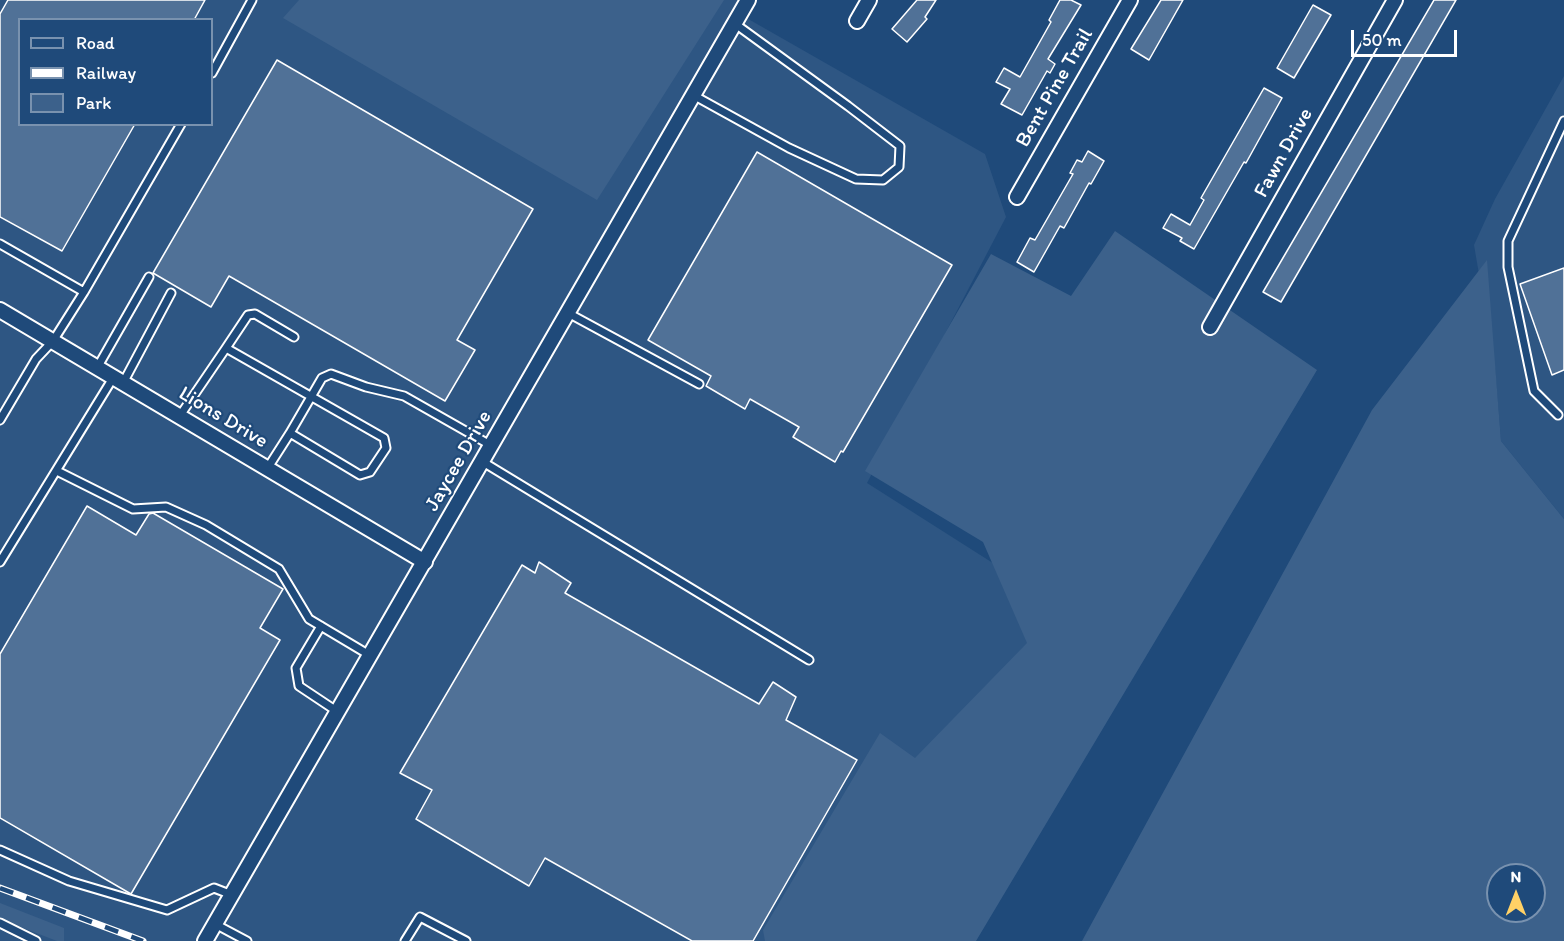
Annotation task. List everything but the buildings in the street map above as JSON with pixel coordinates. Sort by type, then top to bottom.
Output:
[{"type":"street","name":"Jaycee Drive","points":[[205,941],[748,0]]},
{"type":"street","points":[[857,21],[869,0]]},
{"type":"street","name":"Bent Pine Trail","points":[[1017,197],[1130,0]]},
{"type":"street","name":"Fawn Drive","points":[[1210,327],[1395,0]]},
{"type":"street","name":"Lions Drive","points":[[0,310],[425,562]]},
{"type":"lane","points":[[213,71],[252,0]]},
{"type":"lane","points":[[693,95],[789,148],[856,179],[883,180],[899,167],[900,146],[734,23]]},
{"type":"lane","points":[[1558,415],[1534,391],[1508,267],[1508,242],[1564,121]]},
{"type":"lane","points":[[0,420],[36,359],[53,341],[84,292],[181,126]]},
{"type":"lane","points":[[0,244],[84,292]]},
{"type":"lane","points":[[98,368],[149,277]]},
{"type":"lane","points":[[0,562],[118,380],[171,293]]},
{"type":"lane","points":[[568,313],[699,384]]},
{"type":"lane","points":[[179,417],[248,315],[255,314],[294,337]]},
{"type":"lane","points":[[226,348],[384,438],[386,448],[370,472],[360,474],[290,433]]},
{"type":"lane","points":[[267,469],[322,378],[331,374],[366,387],[404,396],[492,446]]},
{"type":"lane","points":[[483,462],[809,660]]},
{"type":"lane","points":[[57,471],[133,509],[165,507],[206,525],[279,569],[309,619],[371,656]]},
{"type":"lane","points":[[321,626],[296,668],[299,686],[338,712]]},
{"type":"lane","points":[[0,850],[69,881],[167,910],[214,888],[232,895]]},
{"type":"lane","points":[[405,941],[420,917],[466,941]]},
{"type":"lane","points":[[0,923],[36,941]]},
{"type":"lane","points":[[215,924],[247,941]]},
{"type":"shaded area","points":[[0,0],[742,0],[736,12],[985,154],[1006,217],[867,483],[996,565],[1068,603],[882,941],[0,941]]},
{"type":"shaded area","points":[[1564,76],[1564,519],[1501,441],[1495,368],[1474,245],[1495,199]]},
{"type":"green space","points":[[299,0],[724,0],[597,200],[283,18]]},
{"type":"green space","points":[[1115,231],[1317,370],[976,941],[765,941],[763,930],[880,733],[915,758],[1027,643],[983,542],[865,471],[991,254],[1071,296]]},
{"type":"green space","points":[[1487,260],[1501,441],[1564,519],[1564,941],[1082,941],[1372,410]]},
{"type":"green space","points":[[0,903],[64,928],[64,941],[57,941],[0,919]]},
{"type":"railway","points":[[0,888],[143,941]]}]
